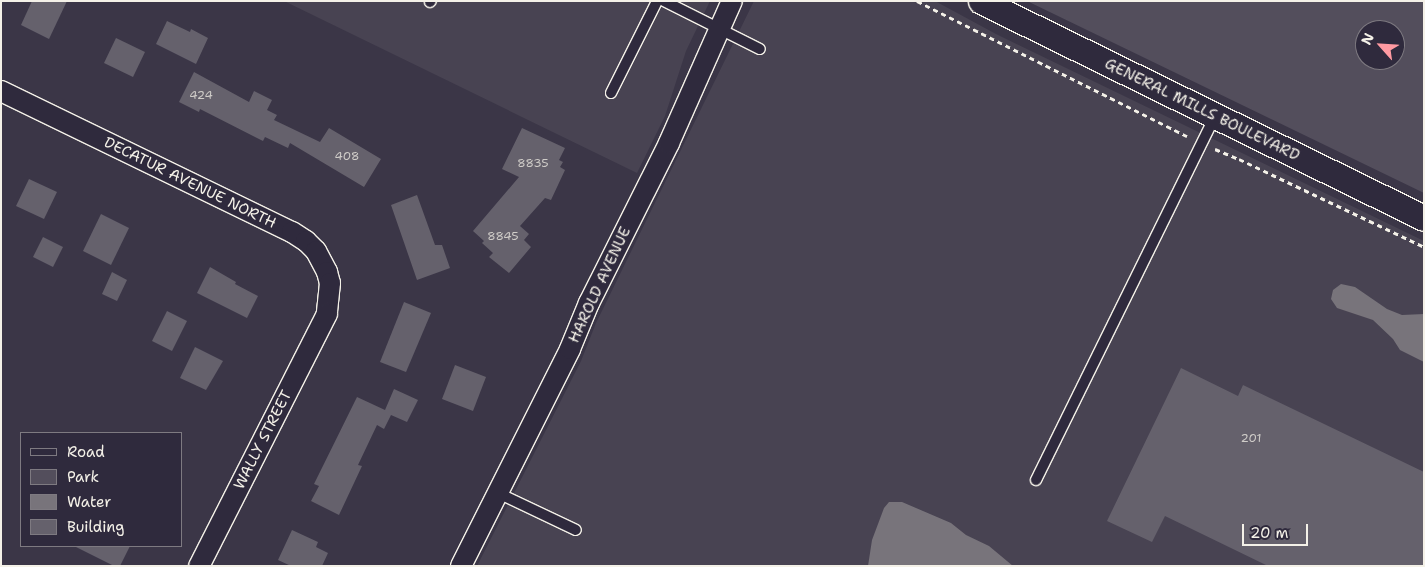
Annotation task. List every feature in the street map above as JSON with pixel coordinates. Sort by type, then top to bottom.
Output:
[{"type":"street","name":"HAROLD AVENUE","points":[[461,566],[669,143],[732,1]]},
{"type":"street","name":"GENERAL MILLS BOULEVARD","points":[[981,1],[1424,218]]},
{"type":"street","name":"DECATUR AVENUE NORTH","points":[[1,92],[292,232],[306,241],[316,251],[327,272],[330,283],[328,314]]},
{"type":"street","name":"WALLY STREET","points":[[199,566],[328,314]]},
{"type":"lane","points":[[611,93],[657,1]]},
{"type":"lane","points":[[664,1],[760,49]]},
{"type":"lane","points":[[1036,480],[1215,116]]},
{"type":"lane","points":[[498,493],[576,530]]},
{"type":"path","points":[[917,1],[1202,144],[1239,158],[1424,247]]},
{"type":"shaded area","points":[[284,1],[710,1],[686,51],[665,116],[637,173]]},
{"type":"shaded area","points":[[754,1],[935,1],[996,34],[1424,241],[1424,566],[477,566],[581,361],[596,323]]},
{"type":"green space","points":[[1027,1],[1424,1],[1424,193]]},
{"type":"water","points":[[1341,284],[1355,287],[1387,309],[1402,315],[1424,314],[1424,362],[1400,350],[1393,339],[1373,320],[1337,308],[1331,299],[1333,290]]},
{"type":"water","points":[[889,502],[902,502],[951,523],[966,535],[989,546],[1013,566],[868,566],[872,540],[884,508]]},
{"type":"building","points":[[32,1],[67,1],[49,39],[21,25]]},
{"type":"building","points":[[167,21],[190,32],[191,29],[208,38],[196,64],[156,44]]},
{"type":"building","points":[[116,38],[145,52],[133,77],[104,63]]},
{"type":"building","points":[[194,72],[249,102],[254,91],[272,100],[267,110],[277,115],[274,120],[320,142],[329,128],[381,159],[364,187],[290,143],[288,148],[265,137],[263,141],[200,109],[199,112],[179,102]]},
{"type":"building","points":[[522,128],[565,148],[559,160],[563,162],[560,167],[565,170],[551,200],[545,198],[520,226],[529,234],[524,240],[531,247],[509,273],[489,257],[493,253],[473,231],[519,177],[502,169]]},
{"type":"building","points":[[29,179],[57,192],[44,219],[16,206]]},
{"type":"building","points":[[417,195],[435,245],[442,245],[450,268],[417,280],[391,205]]},
{"type":"building","points":[[101,214],[129,228],[111,265],[83,251]]},
{"type":"building","points":[[43,237],[63,247],[53,267],[33,257]]},
{"type":"building","points":[[210,267],[236,282],[235,284],[258,296],[247,318],[197,293]]},
{"type":"building","points":[[112,272],[127,280],[117,301],[102,294]]},
{"type":"building","points":[[404,302],[431,313],[406,372],[380,362]]},
{"type":"building","points":[[167,311],[187,321],[172,351],[152,341]]},
{"type":"building","points":[[195,347],[223,361],[206,390],[180,378]]},
{"type":"building","points":[[455,365],[486,377],[473,411],[442,399]]},
{"type":"building","points":[[1181,368],[1238,396],[1243,385],[1424,472],[1424,566],[1268,566],[1165,516],[1152,542],[1107,521]]},
{"type":"building","points":[[394,389],[418,400],[407,422],[391,415],[384,429],[377,425],[358,465],[362,466],[339,515],[311,501],[319,486],[314,484],[357,397],[385,410]]},
{"type":"building","points":[[292,530],[318,542],[316,547],[328,553],[322,566],[291,566],[278,560]]},
{"type":"building","points":[[76,547],[130,547],[120,566],[114,566]]}]
